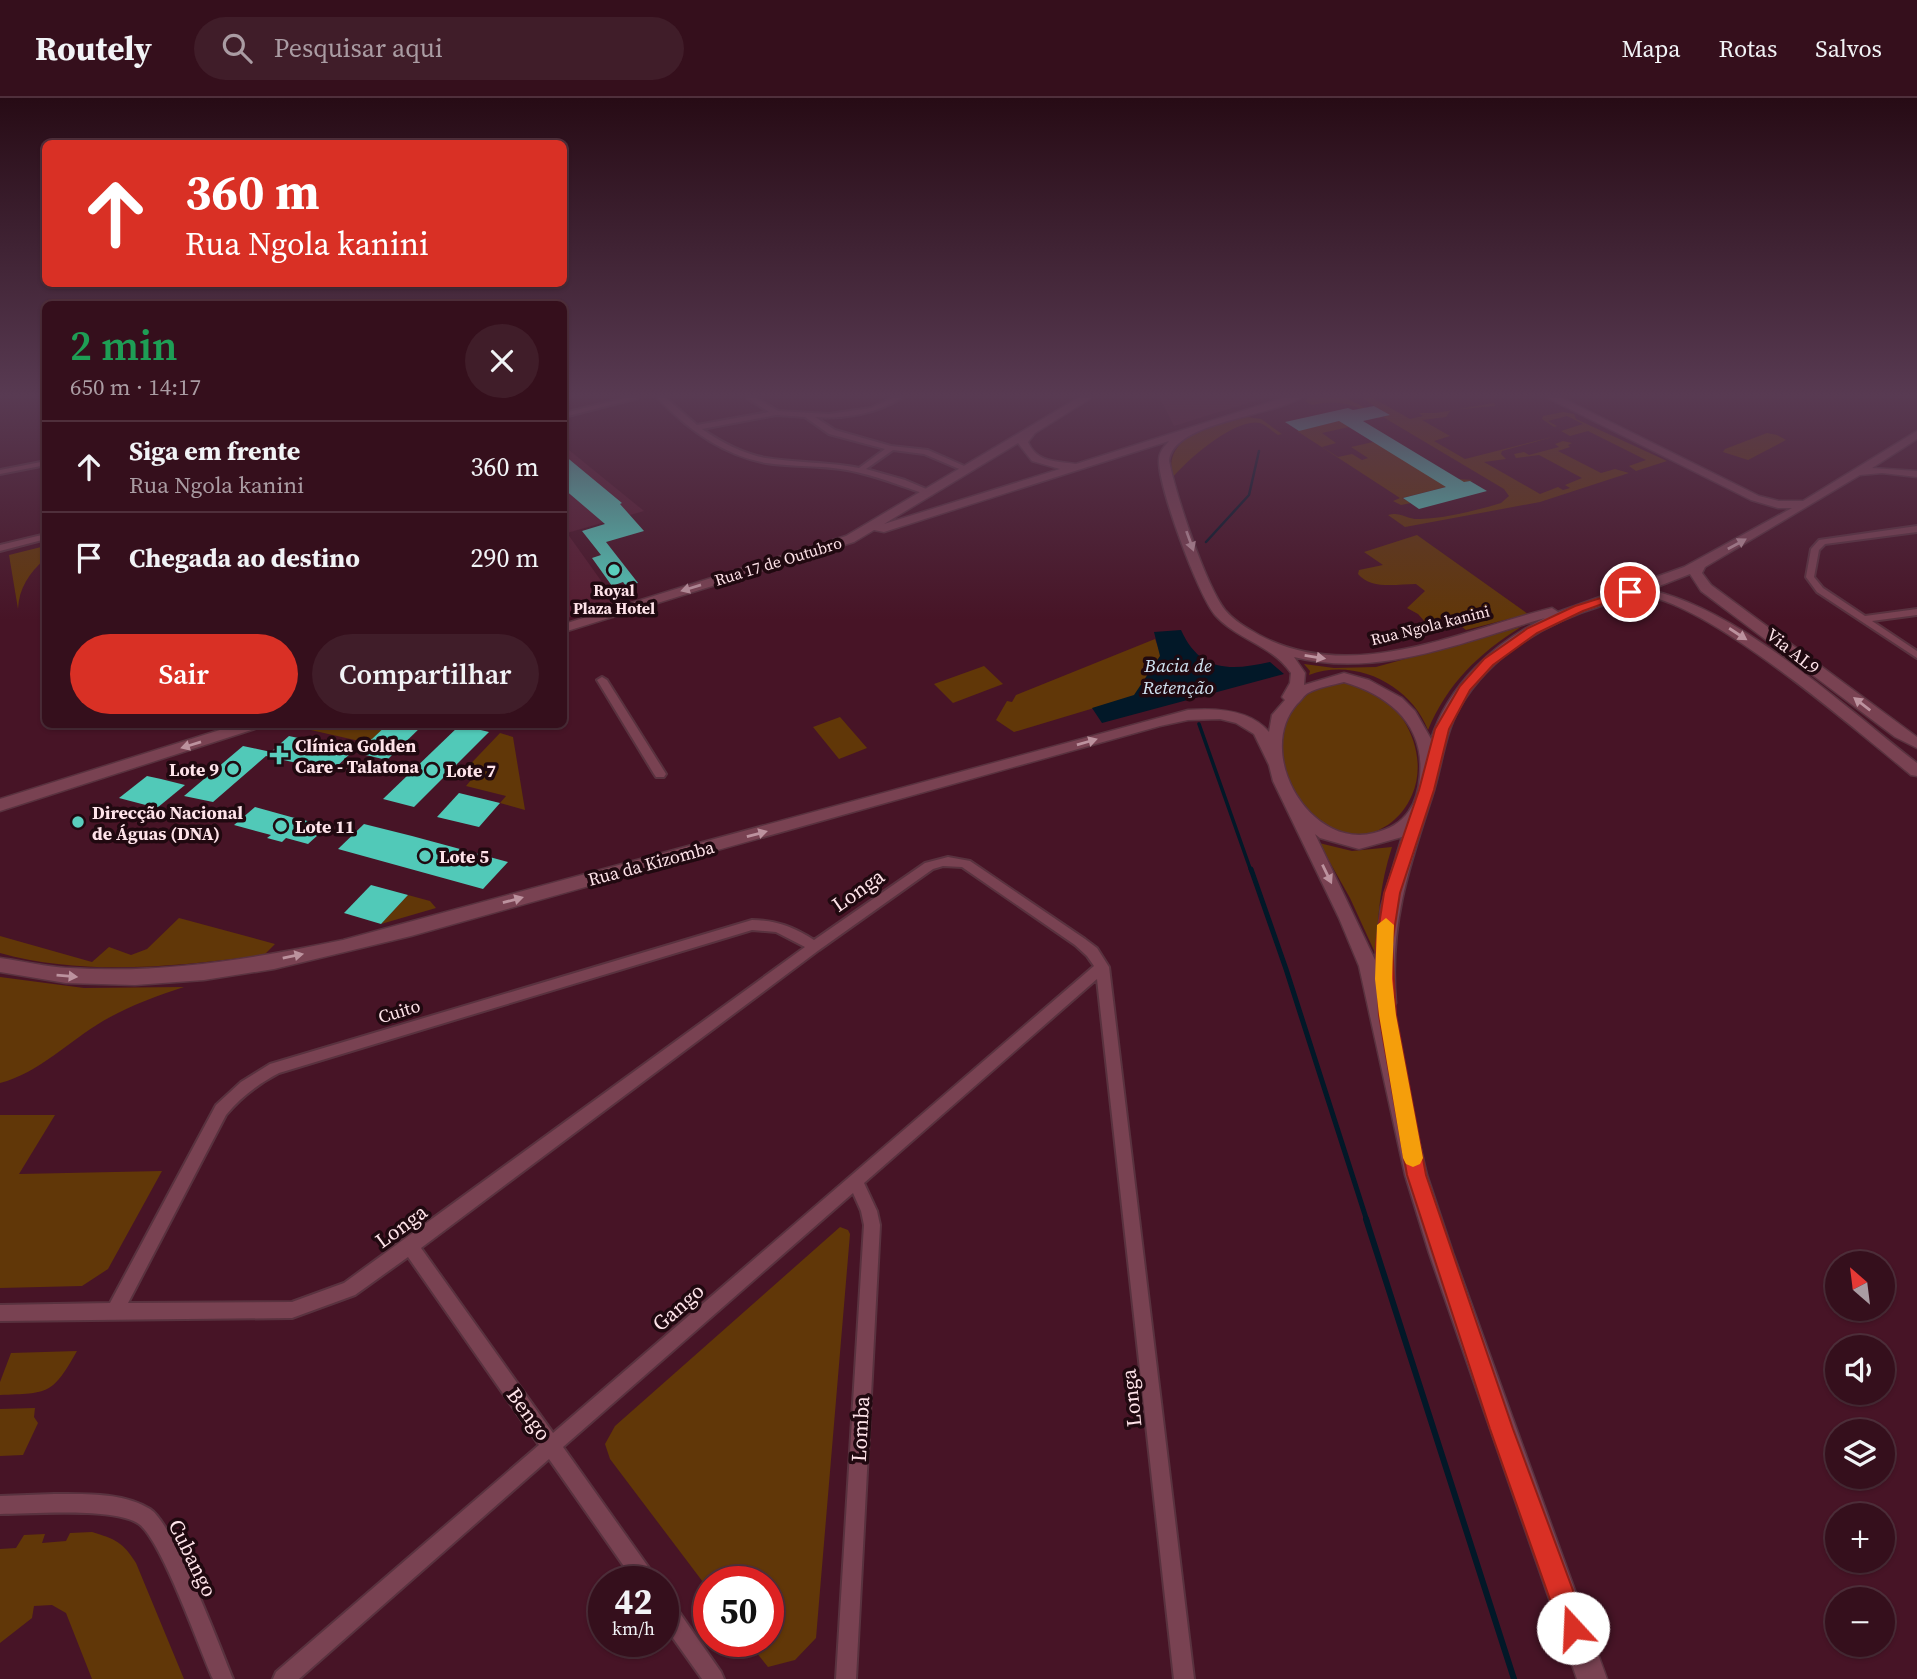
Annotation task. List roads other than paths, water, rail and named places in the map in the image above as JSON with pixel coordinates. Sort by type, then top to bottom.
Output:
[{"type":"main road","name":"Rua 17 de Outubro","points":[[567,627],[850,539],[962,472]]},
{"type":"main road","points":[[850,539],[1064,472]]},
{"type":"main road","points":[[1167,472],[1217,610],[1237,630],[1282,656],[1298,672],[1299,681],[1273,734],[1274,761],[1368,966],[1402,1103]]},
{"type":"main road","points":[[1703,472],[1764,502],[1786,506],[1809,502]]},
{"type":"main road","name":"Rua Ngola kanini","points":[[1429,776],[1442,729],[1464,689],[1489,662],[1511,644],[1544,624],[1579,608],[1700,565],[1855,472]]},
{"type":"main road","points":[[1850,475],[1871,472]]},
{"type":"main road","points":[[1898,472],[1917,474]]},
{"type":"main road","points":[[1700,565],[1696,573],[1700,581],[1728,606]]},
{"type":"main road","points":[[1698,612],[1675,595],[1674,588],[1695,587],[1728,606],[1815,668],[1910,742],[1908,747],[1893,747],[1877,740]]},
{"type":"main road","name":"Rua Ngola kanini","points":[[1250,637],[1318,659],[1385,657],[1624,594]]},
{"type":"main road","name":"Via AL9","points":[[1624,594],[1660,595],[1733,631],[1917,771]]},
{"type":"main road","points":[[1789,672],[1786,665],[1790,662],[1815,668]]},
{"type":"main road","points":[[1285,705],[1311,684],[1344,677],[1381,689],[1398,701],[1421,731],[1428,745],[1429,776],[1392,893],[1384,944],[1387,1015],[1402,1103],[1416,1175],[1441,1253],[1592,1679]]},
{"type":"main road","name":"Rua da Kizomba","points":[[0,965],[50,975],[120,978],[219,971],[319,951],[476,911],[1188,715],[1215,713],[1250,725],[1267,740],[1274,761]]},
{"type":"main road","points":[[0,805],[243,728]]},
{"type":"main road","points":[[1900,734],[1917,743]]},
{"type":"main road","points":[[1286,791],[1316,829],[1332,838],[1357,843],[1381,840],[1398,831],[1420,808]]},
{"type":"street","points":[[862,472],[898,480],[928,493]]},
{"type":"street","points":[[1917,529],[1817,544],[1810,577],[1812,583],[1917,655]]},
{"type":"street","points":[[0,548],[42,537]]},
{"type":"street","points":[[1865,619],[1917,612]]},
{"type":"street","points":[[602,680],[660,774]]},
{"type":"street","name":"Longa","points":[[0,1313],[292,1310],[349,1289],[410,1247],[814,947],[929,866],[938,862],[958,861],[1080,942],[1092,952],[1102,967],[1184,1679]]},
{"type":"street","name":"Cuito","points":[[116,1310],[221,1110],[237,1092],[275,1068],[752,925],[783,927],[814,947]]},
{"type":"street","name":"Gango","points":[[283,1679],[1102,967]]},
{"type":"street","name":"Lomba","points":[[842,1675],[872,1225],[869,1211],[856,1183]]},
{"type":"street","name":"Bengo","points":[[410,1247],[636,1566]]},
{"type":"street","name":"Cubango","points":[[0,1505],[108,1506],[146,1517],[161,1538],[223,1679]]},
{"type":"street","points":[[679,1629],[714,1679]]},
{"type":"water","name":"Bacia de Retenção","points":[[1181,630],[1197,654],[1207,661],[1229,667],[1270,662],[1284,674],[1102,723],[1092,708],[1134,695],[1160,656],[1154,632]]},
{"type":"waterway","points":[[1206,542],[1249,495],[1254,472]]},
{"type":"waterway","points":[[1199,724],[1251,871]]},
{"type":"waterway","points":[[1251,869],[1367,1221]]},
{"type":"waterway","points":[[1366,1219],[1514,1679]]},
{"type":"place","name":"Royal Plaza Hotel","points":[[614,570]]},
{"type":"place","name":"Clínica Golden Care - Talatona","points":[[279,755]]},
{"type":"place","name":"Lote 9","points":[[233,769]]},
{"type":"place","name":"Lote 7","points":[[432,770]]},
{"type":"place","name":"Direcção Nacional de Águas (DNA)","points":[[78,822]]},
{"type":"place","name":"Lote 11","points":[[281,826]]},
{"type":"place","name":"Lote 5","points":[[425,856]]}]
